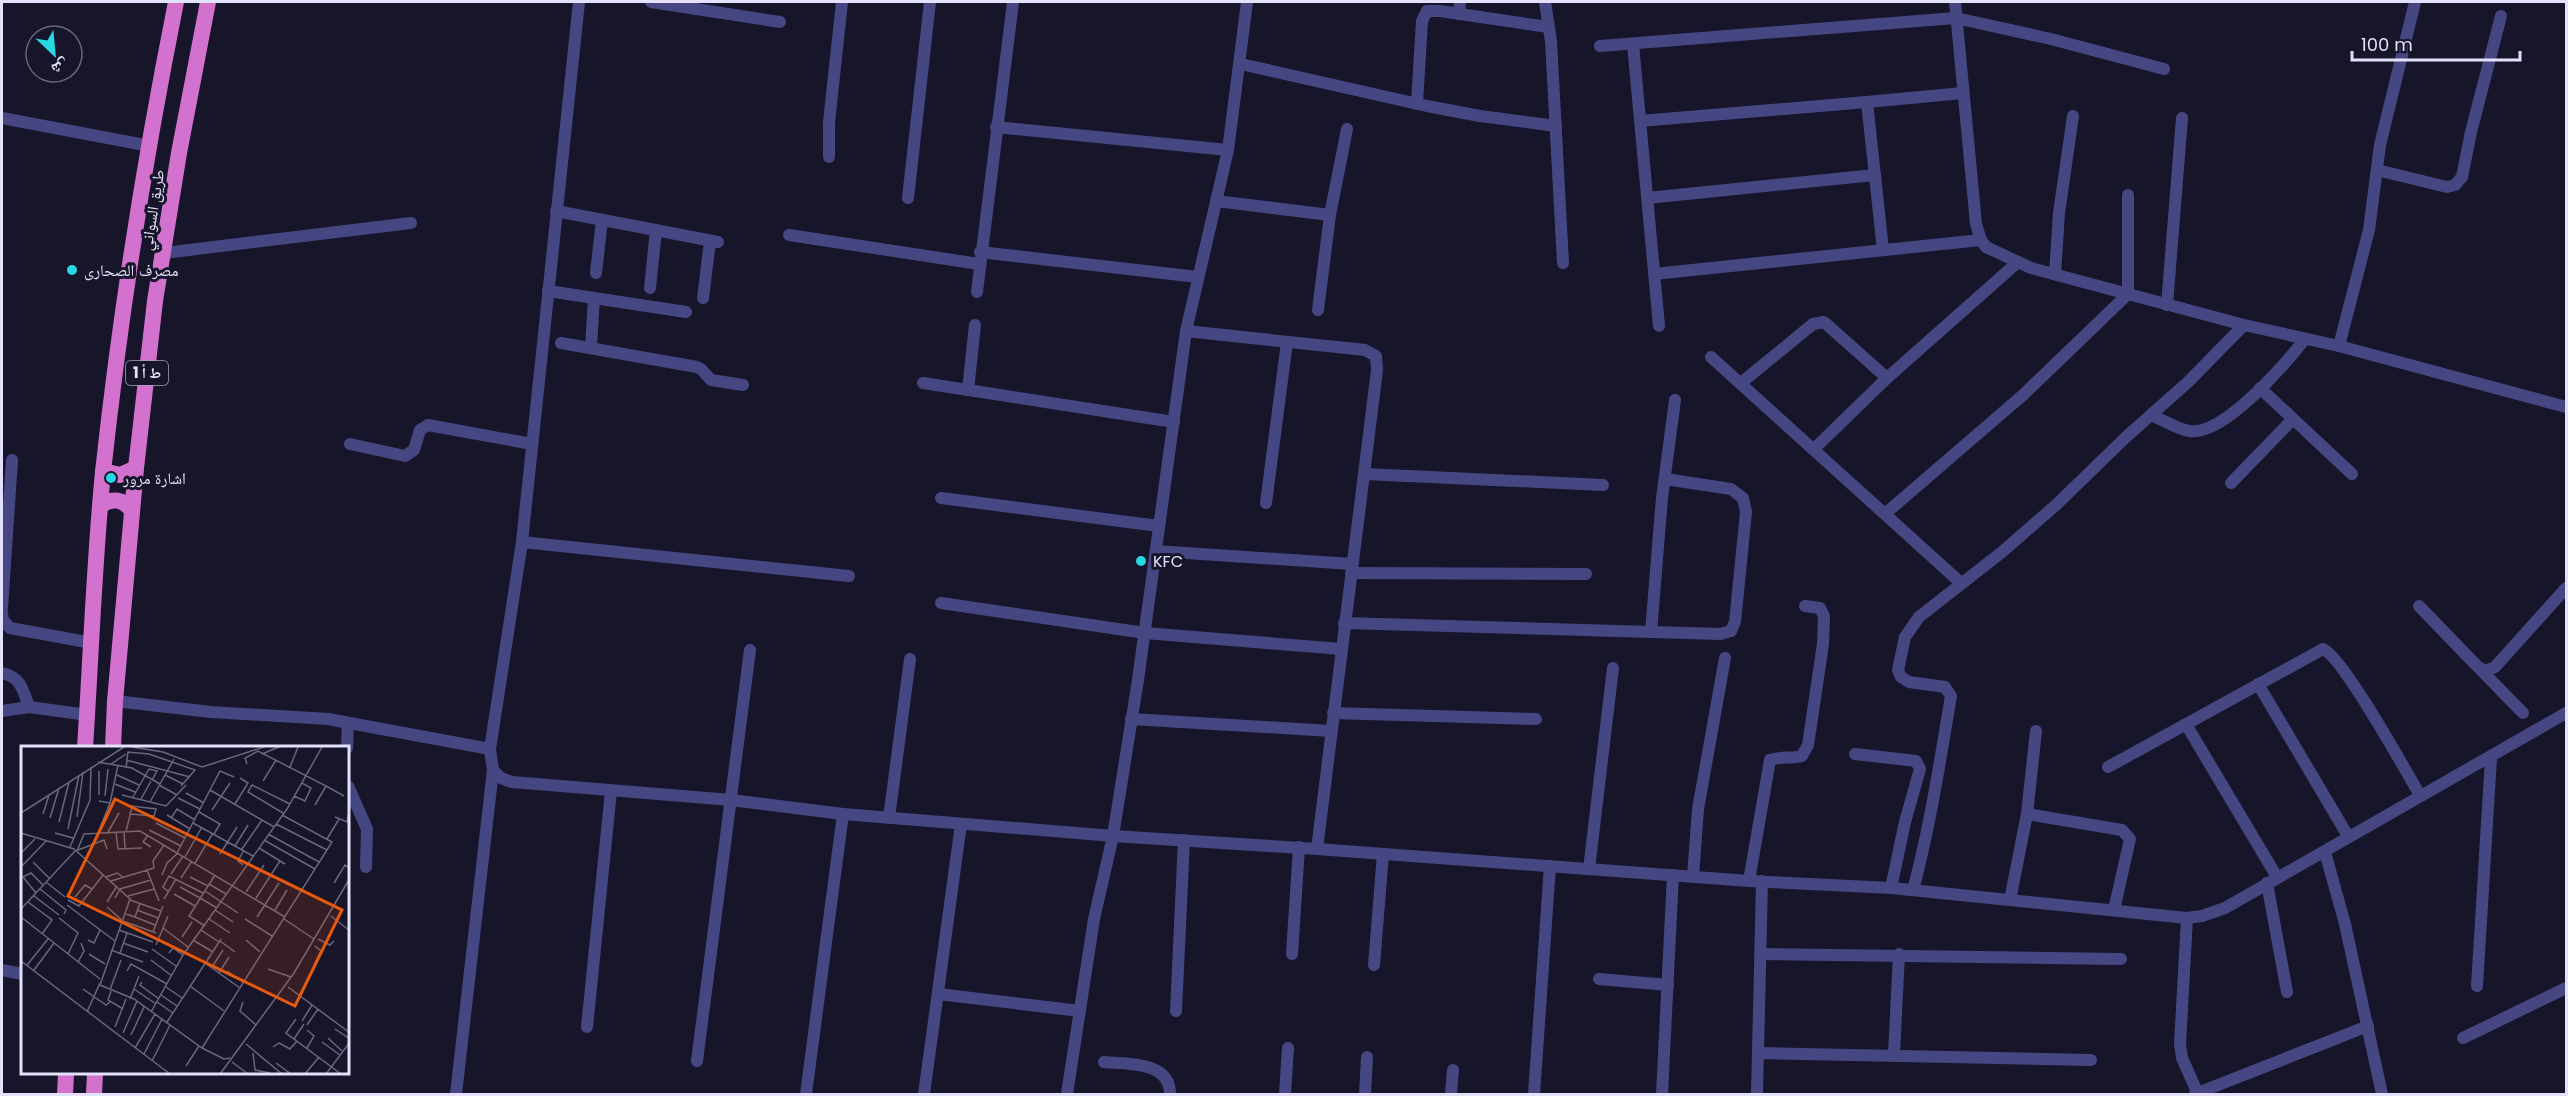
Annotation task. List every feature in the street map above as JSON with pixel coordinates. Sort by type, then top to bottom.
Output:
[{"type":"highway","name":"طريق السواني","points":[[86,746],[103,471],[121,332],[150,146],[176,2]]},
{"type":"highway","name":"طريق السواني","points":[[113,746],[115,700],[136,468],[155,302],[179,153],[208,2]]},
{"type":"highway","points":[[103,471],[120,475],[136,468]]},
{"type":"highway","points":[[100,506],[105,502],[118,500],[124,502],[132,511]]},
{"type":"highway","points":[[65,1095],[66,1075]]},
{"type":"highway","points":[[94,1095],[95,1075]]},
{"type":"street","points":[[456,1095],[492,770],[490,749],[522,542],[579,2]]},
{"type":"street","points":[[651,2],[780,22]]},
{"type":"street","points":[[829,158],[829,122],[842,2]]},
{"type":"street","points":[[908,198],[930,2]]},
{"type":"street","points":[[977,292],[1013,2]]},
{"type":"street","points":[[1067,1095],[1094,919],[1113,836],[1145,633],[1186,331],[1228,150],[1241,63],[1247,2]]},
{"type":"street","points":[[1545,2],[1556,126],[1563,263]]},
{"type":"street","points":[[1955,2],[1976,224],[1986,247],[2018,262],[2055,274],[2244,325],[2339,346],[2566,408]]},
{"type":"street","points":[[2339,346],[2369,230],[2377,170],[2396,76],[2404,53],[2415,2]]},
{"type":"street","points":[[1417,104],[1422,21],[1427,11],[1460,8],[1548,27]]},
{"type":"street","points":[[2377,170],[2447,187],[2455,185],[2462,177],[2471,132],[2501,16]]},
{"type":"street","points":[[1600,46],[1956,18],[2051,39],[2163,69]]},
{"type":"street","points":[[1633,44],[1659,326]]},
{"type":"street","points":[[1241,63],[1417,104],[1480,116],[1556,126]]},
{"type":"street","points":[[1640,121],[1963,93]]},
{"type":"street","points":[[1867,102],[1882,250]]},
{"type":"street","points":[[2055,274],[2059,213],[2073,116]]},
{"type":"street","points":[[2,118],[150,146]]},
{"type":"street","points":[[2167,305],[2182,118]]},
{"type":"street","points":[[996,127],[1228,150]]},
{"type":"street","points":[[1318,310],[1330,215],[1347,129]]},
{"type":"street","points":[[1647,198],[1875,175]]},
{"type":"street","points":[[1886,513],[2023,395],[2128,294],[2128,195]]},
{"type":"street","points":[[1216,201],[1330,215]]},
{"type":"street","points":[[556,211],[714,242],[703,297]]},
{"type":"street","points":[[596,273],[602,219]]},
{"type":"street","points":[[164,253],[411,223]]},
{"type":"street","points":[[650,288],[656,230]]},
{"type":"street","points":[[789,235],[980,258],[1198,277]]},
{"type":"street","points":[[1654,274],[1981,240]]},
{"type":"street","points":[[1815,448],[1887,378],[2018,262]]},
{"type":"street","points":[[548,291],[686,312]]},
{"type":"street","points":[[591,347],[594,298]]},
{"type":"street","points":[[1741,383],[1813,324],[1824,321],[1887,378]]},
{"type":"street","points":[[968,390],[975,325]]},
{"type":"street","points":[[1912,890],[1923,852],[1943,753],[1951,696],[1945,687],[1909,682],[1901,677],[1898,670],[1905,637],[1919,617],[2002,552],[2056,505],[2188,382],[2244,325]]},
{"type":"street","points":[[1186,331],[1365,350],[1376,356],[1377,370],[1365,474],[1344,623],[1317,849]]},
{"type":"street","points":[[2151,415],[2189,431],[2210,428],[2218,424],[2284,366],[2305,339]]},
{"type":"street","points":[[1266,502],[1287,342]]},
{"type":"street","points":[[561,343],[697,367],[711,380],[743,385]]},
{"type":"street","points":[[1711,357],[1815,448],[1961,583]]},
{"type":"street","points":[[923,382],[1174,422]]},
{"type":"street","points":[[2260,388],[2352,474]]},
{"type":"street","points":[[1651,632],[1665,479],[1675,400]]},
{"type":"street","points":[[2231,483],[2293,419]]},
{"type":"street","points":[[351,444],[405,456],[414,450],[420,430],[428,425],[532,444]]},
{"type":"street","points":[[2,608],[12,460]]},
{"type":"street","points":[[1365,474],[1603,485]]},
{"type":"street","points":[[1344,623],[1720,634],[1731,631],[1735,622],[1746,512],[1743,498],[1731,489],[1665,479]]},
{"type":"street","points":[[941,498],[1159,526]]},
{"type":"street","points":[[522,542],[849,576]]},
{"type":"street","points":[[1156,551],[1351,569],[1586,574]]},
{"type":"street","points":[[2478,667],[2486,671],[2495,667],[2566,588]]},
{"type":"street","points":[[941,603],[1145,633],[1341,649]]},
{"type":"street","points":[[1749,881],[1770,760],[1779,757],[1794,759],[1802,756],[1809,745],[1823,644],[1824,616],[1820,608],[1805,606]]},
{"type":"street","points":[[2419,606],[2523,713]]},
{"type":"street","points":[[2,613],[3,620],[10,628],[92,643]]},
{"type":"street","points":[[697,1061],[750,650]]},
{"type":"street","points":[[2108,767],[2187,726],[2318,650],[2328,651],[2364,702],[2420,795]]},
{"type":"street","points":[[1693,877],[1700,799],[1725,658]]},
{"type":"street","points":[[889,818],[910,659]]},
{"type":"street","points":[[1589,869],[1614,668]]},
{"type":"street","points":[[2,673],[15,677],[20,683],[29,707]]},
{"type":"street","points":[[2258,684],[2348,836]]},
{"type":"street","points":[[115,700],[211,712],[328,719],[490,749]]},
{"type":"street","points":[[2,711],[29,707],[88,715]]},
{"type":"street","points":[[1333,713],[1536,719]]},
{"type":"street","points":[[492,770],[501,778],[512,783],[731,800],[843,814],[1113,836],[1299,847],[1749,881],[1891,888],[2187,918],[2202,916],[2225,908],[2566,713]]},
{"type":"street","points":[[1131,719],[1331,731]]},
{"type":"street","points":[[347,746],[348,723]]},
{"type":"street","points":[[2187,726],[2272,880],[2287,992]]},
{"type":"street","points":[[2010,900],[2027,814],[2036,731]]},
{"type":"street","points":[[1855,754],[1907,758],[1916,761],[1920,770],[1905,822],[1891,888]]},
{"type":"street","points":[[2477,986],[2490,758]]},
{"type":"street","points":[[350,791],[367,829],[366,867]]},
{"type":"street","points":[[587,1027],[611,791]]},
{"type":"street","points":[[806,1095],[843,814]]},
{"type":"street","points":[[2027,814],[2122,830],[2130,839],[2114,910]]},
{"type":"street","points":[[924,1095],[962,824]]},
{"type":"street","points":[[1176,1011],[1184,840]]},
{"type":"street","points":[[1292,954],[1299,847]]},
{"type":"street","points":[[2325,852],[2334,878],[2382,1095]]},
{"type":"street","points":[[1374,965],[1383,854]]},
{"type":"street","points":[[1534,1095],[1550,866]]},
{"type":"street","points":[[1662,1095],[1673,875]]},
{"type":"street","points":[[1757,1095],[1762,881]]},
{"type":"street","points":[[2187,918],[2180,1044],[2182,1058],[2196,1094],[2368,1026]]},
{"type":"street","points":[[1761,954],[1899,954],[2121,959]]},
{"type":"street","points":[[1894,1054],[1899,954]]},
{"type":"street","points":[[2,970],[21,974]]},
{"type":"street","points":[[1599,979],[1668,985]]},
{"type":"street","points":[[2463,1038],[2566,988]]},
{"type":"street","points":[[938,994],[1080,1011]]},
{"type":"street","points":[[1285,1095],[1288,1048]]},
{"type":"street","points":[[1758,1053],[1894,1054],[2091,1060]]},
{"type":"street","points":[[1365,1095],[1367,1057]]},
{"type":"street","points":[[1104,1062],[1154,1068],[1164,1075],[1170,1095]]},
{"type":"street","points":[[1451,1095],[1453,1070]]},
{"type":"place","name":"مصرف الصحارى","points":[[72,270]]},
{"type":"place","name":"اشارة مرور","points":[[111,478]]},
{"type":"place","name":"KFC","points":[[1141,561]]}]
